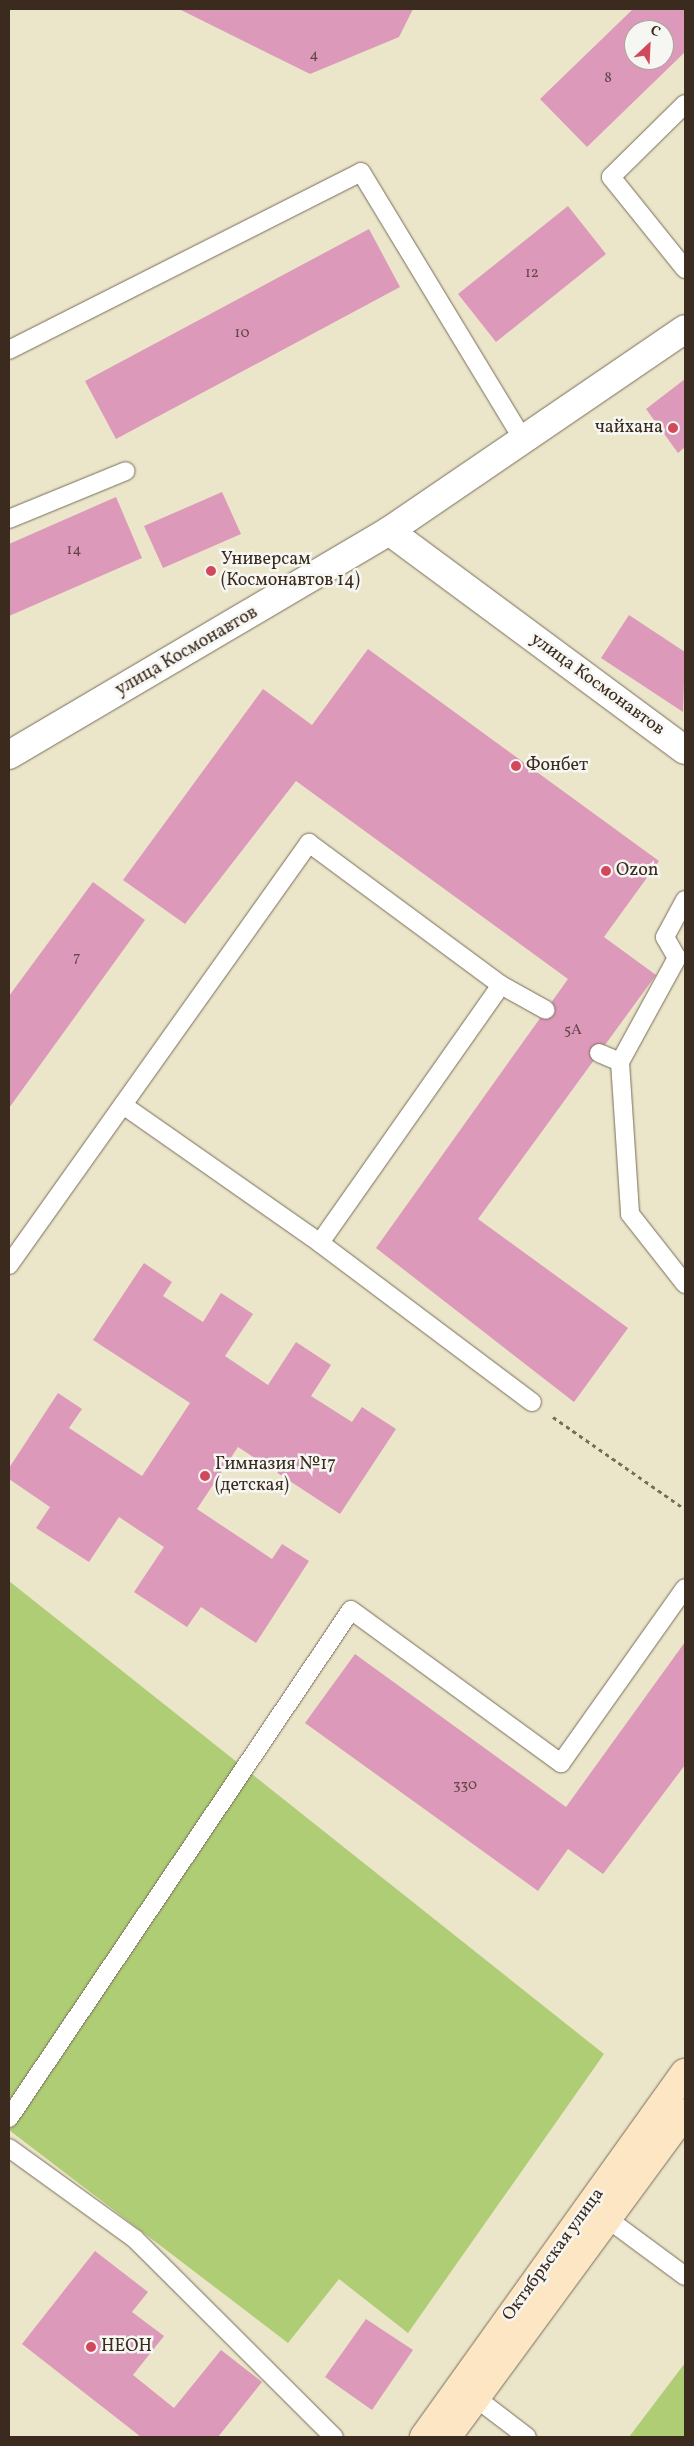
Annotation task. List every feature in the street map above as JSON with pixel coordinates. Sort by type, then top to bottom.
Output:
[{"type":"main road","name":"Октябрьская улица","points":[[424,2437],[685,2073]]},
{"type":"main road","name":"Октябрьская улица","points":[[448,2437],[685,2113]]},
{"type":"street","name":"улица Космонавтов","points":[[9,756],[418,514],[522,438],[685,329]]},
{"type":"street","name":"улица Космонавтов","points":[[389,531],[685,750]]},
{"type":"lane","points":[[685,104],[611,177],[685,269]]},
{"type":"lane","points":[[9,350],[361,172],[522,438]]},
{"type":"lane","points":[[9,519],[126,471]]},
{"type":"lane","points":[[9,1265],[309,843],[501,985],[546,1010]]},
{"type":"lane","points":[[685,900],[665,937],[677,958],[620,1062],[630,1214],[685,1284]]},
{"type":"lane","points":[[320,1243],[501,985]]},
{"type":"lane","points":[[599,1053],[620,1062]]},
{"type":"lane","points":[[123,1105],[320,1243],[532,1402]]},
{"type":"lane","points":[[9,2118],[351,1610],[561,1763],[685,1588]]},
{"type":"lane","points":[[9,2148],[135,2239],[334,2437]]},
{"type":"lane","points":[[608,2219],[685,2276]]},
{"type":"lane","points":[[476,2398],[527,2437]]},
{"type":"path","points":[[532,1402],[685,1509]]},
{"type":"green space","points":[[9,1581],[604,2054],[408,2333],[339,2279],[288,2343],[9,2130]]},
{"type":"green space","points":[[685,2363],[685,2437],[629,2437]]},
{"type":"building","points":[[179,9],[413,9],[399,37],[310,74]]},
{"type":"building","points":[[633,9],[685,9],[685,52],[674,63],[674,20],[624,20],[624,70],[666,70],[587,147],[540,99]]},
{"type":"building","points":[[568,206],[606,254],[496,342],[458,294]]},
{"type":"building","points":[[369,229],[400,287],[116,439],[85,381]]},
{"type":"building","name":"чайхана","points":[[685,379],[685,447],[678,453],[646,409]]},
{"type":"building","points":[[222,492],[241,534],[163,568],[144,526]]},
{"type":"building","points":[[116,497],[142,558],[9,616],[9,544]]},
{"type":"building","points":[[629,615],[685,652],[683,712],[601,658]]},
{"type":"building","points":[[368,649],[659,861],[604,937],[656,975],[478,1219],[628,1328],[574,1402],[376,1248],[568,979],[296,781],[185,924],[123,880],[263,689],[312,725]]},
{"type":"building","points":[[93,882],[145,920],[9,1108],[9,996]]},
{"type":"building","points":[[144,1263],[172,1282],[163,1296],[203,1322],[221,1293],[253,1314],[225,1356],[268,1385],[296,1342],[331,1365],[311,1396],[352,1422],[362,1407],[396,1429],[340,1514],[238,1447],[197,1509],[272,1559],[282,1544],[309,1561],[256,1643],[201,1607],[187,1627],[134,1592],[164,1547],[119,1517],[89,1562],[36,1528],[50,1507],[9,1479],[9,1468],[58,1393],[82,1409],[69,1428],[142,1476],[190,1403],[93,1340]]},
{"type":"building","points":[[685,1642],[685,1765],[603,1874],[568,1849],[538,1891],[305,1723],[355,1654],[566,1807]]},
{"type":"building","name":"НЕОН","points":[[95,2251],[148,2292],[132,2312],[164,2336],[133,2375],[174,2408],[221,2350],[262,2382],[218,2437],[141,2437],[22,2344]]},
{"type":"building","points":[[366,2319],[413,2350],[372,2410],[325,2377]]},
{"type":"place","name":"чайхана","points":[[673,428]]},
{"type":"place","name":"Универсам (Космонавтов 14)","points":[[211,571]]},
{"type":"place","name":"Фонбет","points":[[516,766]]},
{"type":"place","name":"Ozon","points":[[606,871]]},
{"type":"place","name":"Гимназия №17 (детская)","points":[[205,1476]]},
{"type":"place","name":"НЕОН","points":[[91,2347]]}]
